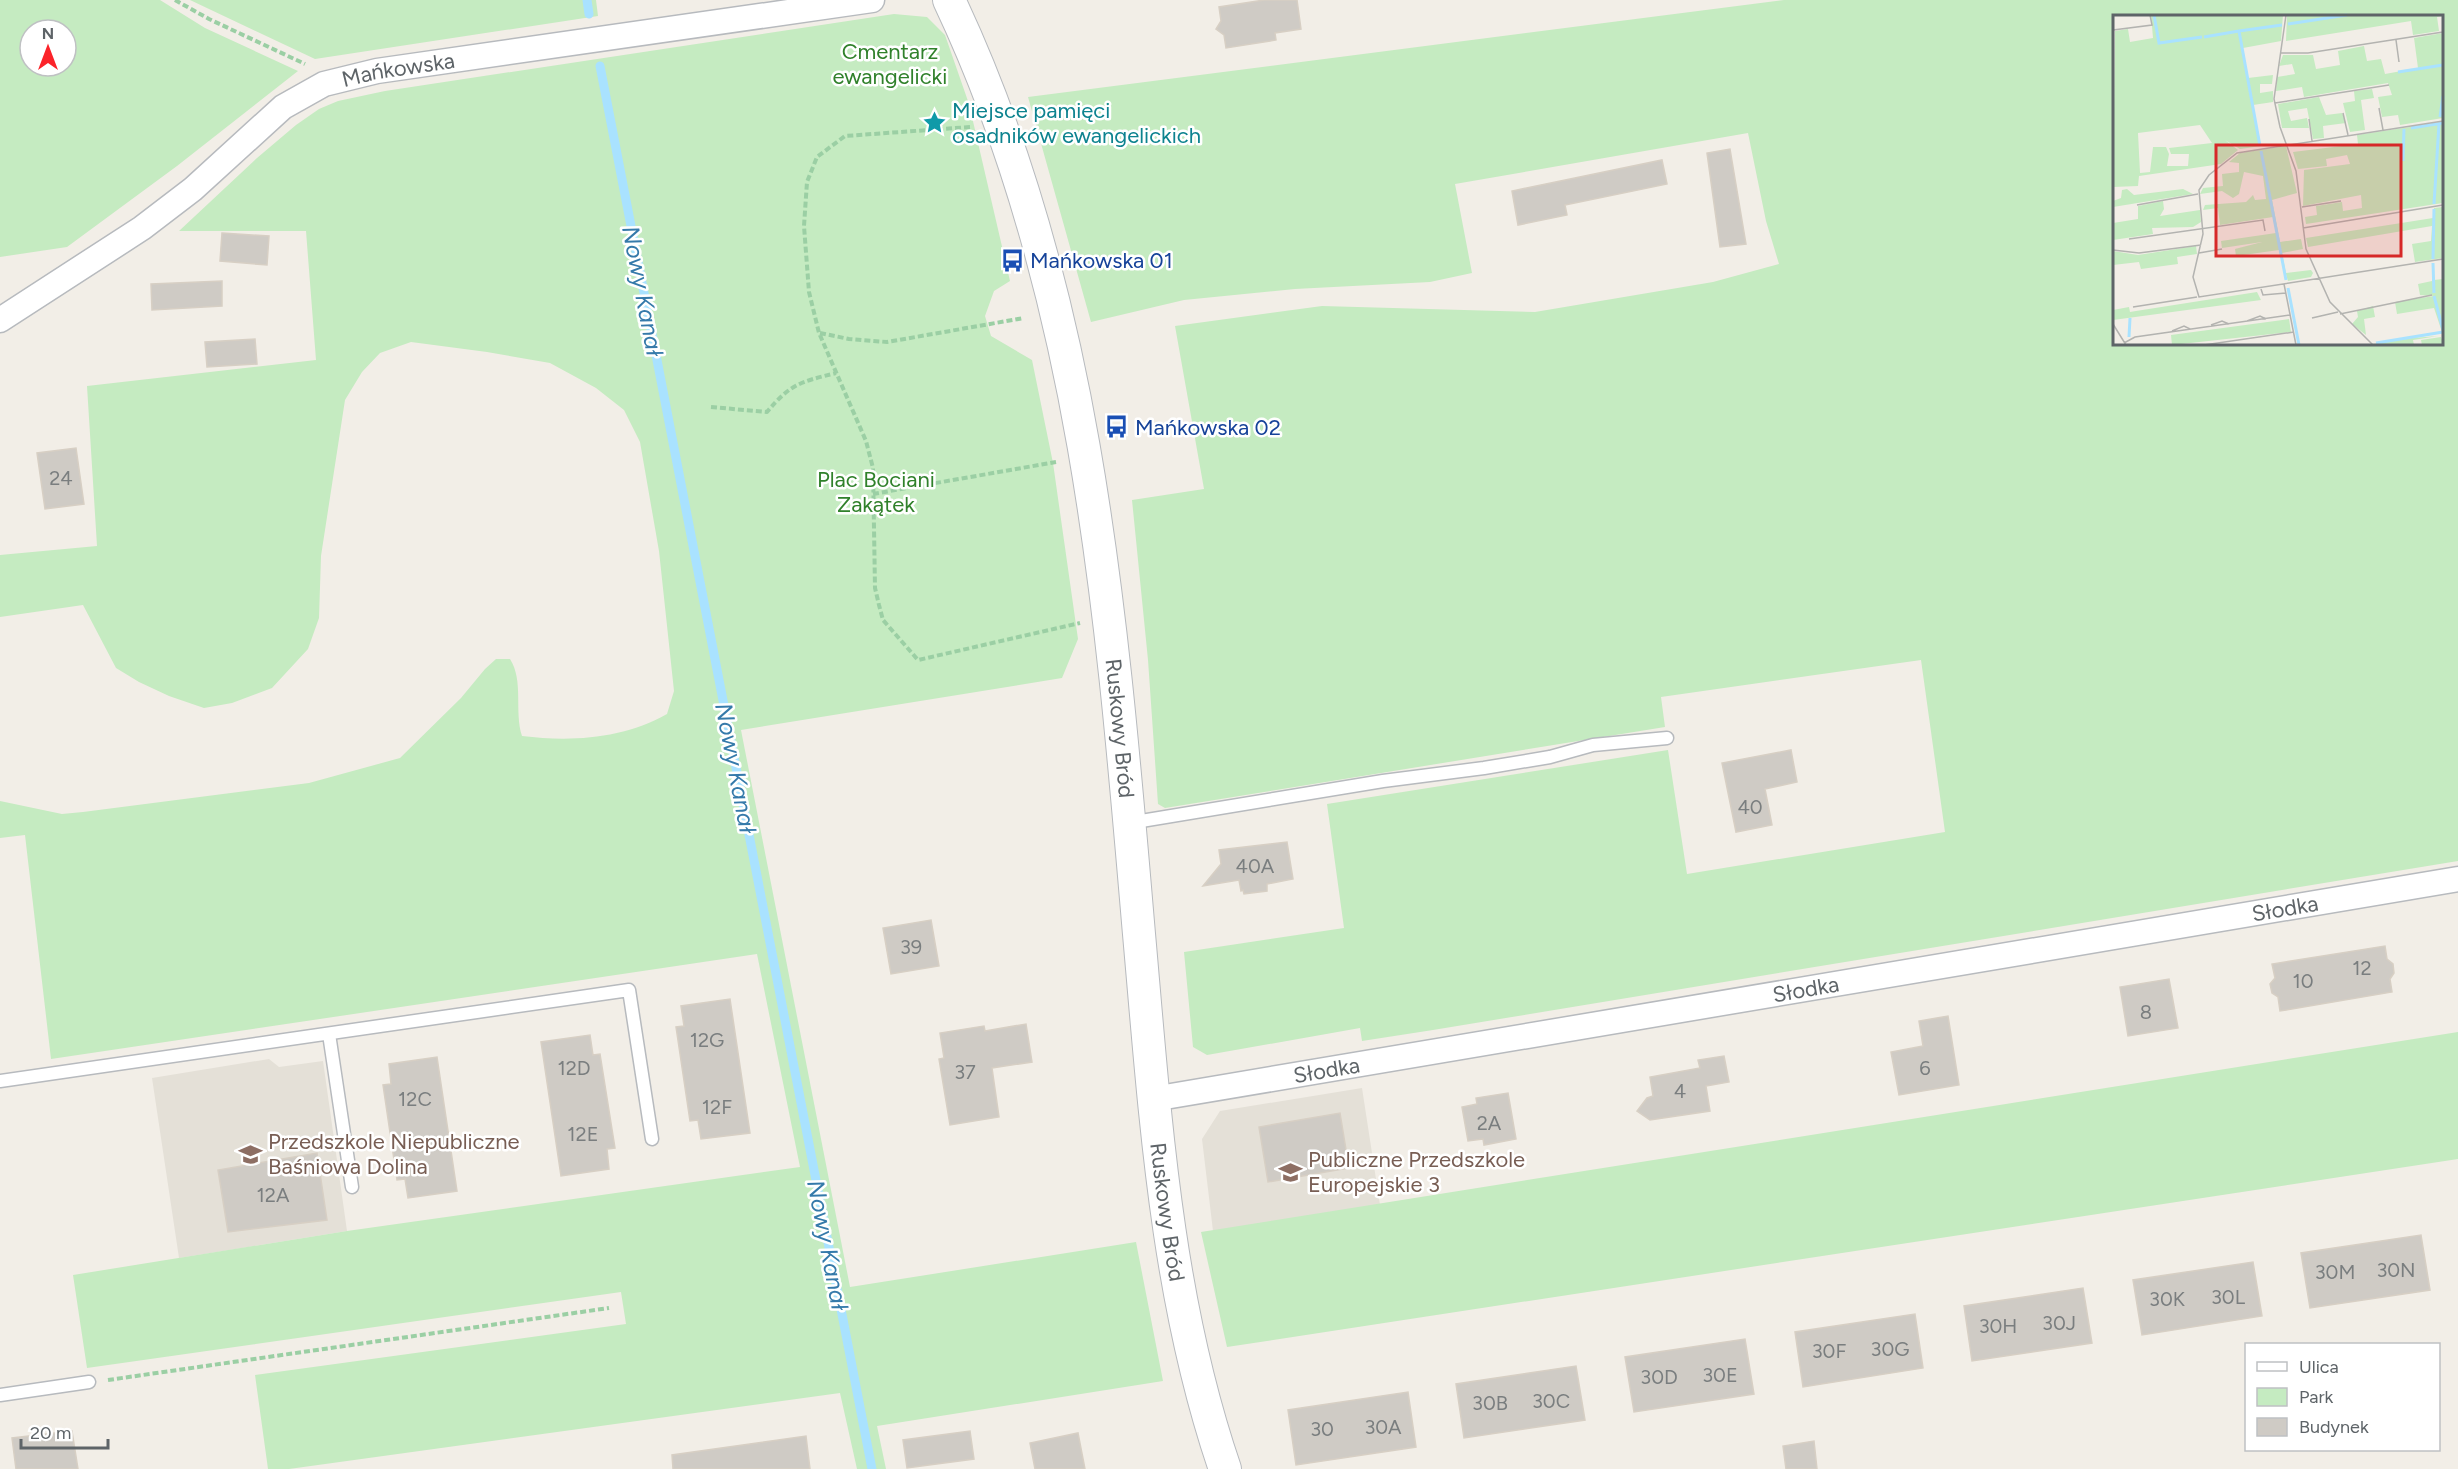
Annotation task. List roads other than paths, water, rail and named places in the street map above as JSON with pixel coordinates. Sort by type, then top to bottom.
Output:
[{"type":"street","name":"Mańkowska","points":[[0,320],[142,228],[193,189],[283,107],[324,84],[377,71],[872,0]]},
{"type":"street","name":"Ruskowy Bród","points":[[949,0],[971,46],[1012,154],[1063,341],[1087,456],[1109,621],[1153,1099],[1174,1267],[1196,1376],[1225,1469]]},
{"type":"street","name":"Słodka","points":[[1153,1099],[2458,879]]},
{"type":"lane","points":[[1129,823],[1371,783],[1484,768],[1550,757],[1593,746],[1667,738]]},
{"type":"lane","points":[[0,1081],[628,990],[652,1139]]},
{"type":"lane","points":[[329,1034],[352,1187]]},
{"type":"lane","points":[[0,1395],[90,1382]]},
{"type":"waterway","name":"Nowy Kanał","points":[[587,0],[589,14]]},
{"type":"waterway","name":"Nowy Kanał","points":[[600,66],[872,1469]]},
{"type":"place","name":"Miejsce pamięci osadników ewangelickich","points":[[934,123]]},
{"type":"place","name":"Mańkowska 01","points":[[1012,260]]},
{"type":"place","name":"Mańkowska 02","points":[[1117,427]]},
{"type":"place","name":"Przedszkole Niepubliczne Baśniowa Dolina","points":[[250,1154]]},
{"type":"place","name":"Publiczne Przedszkole Europejskie 3","points":[[1290,1172]]},
{"type":"park label","name":"Cmentarz ewangelicki","points":[[890,64]]},
{"type":"park label","name":"Plac Bociani Zakątek","points":[[876,492]]}]
